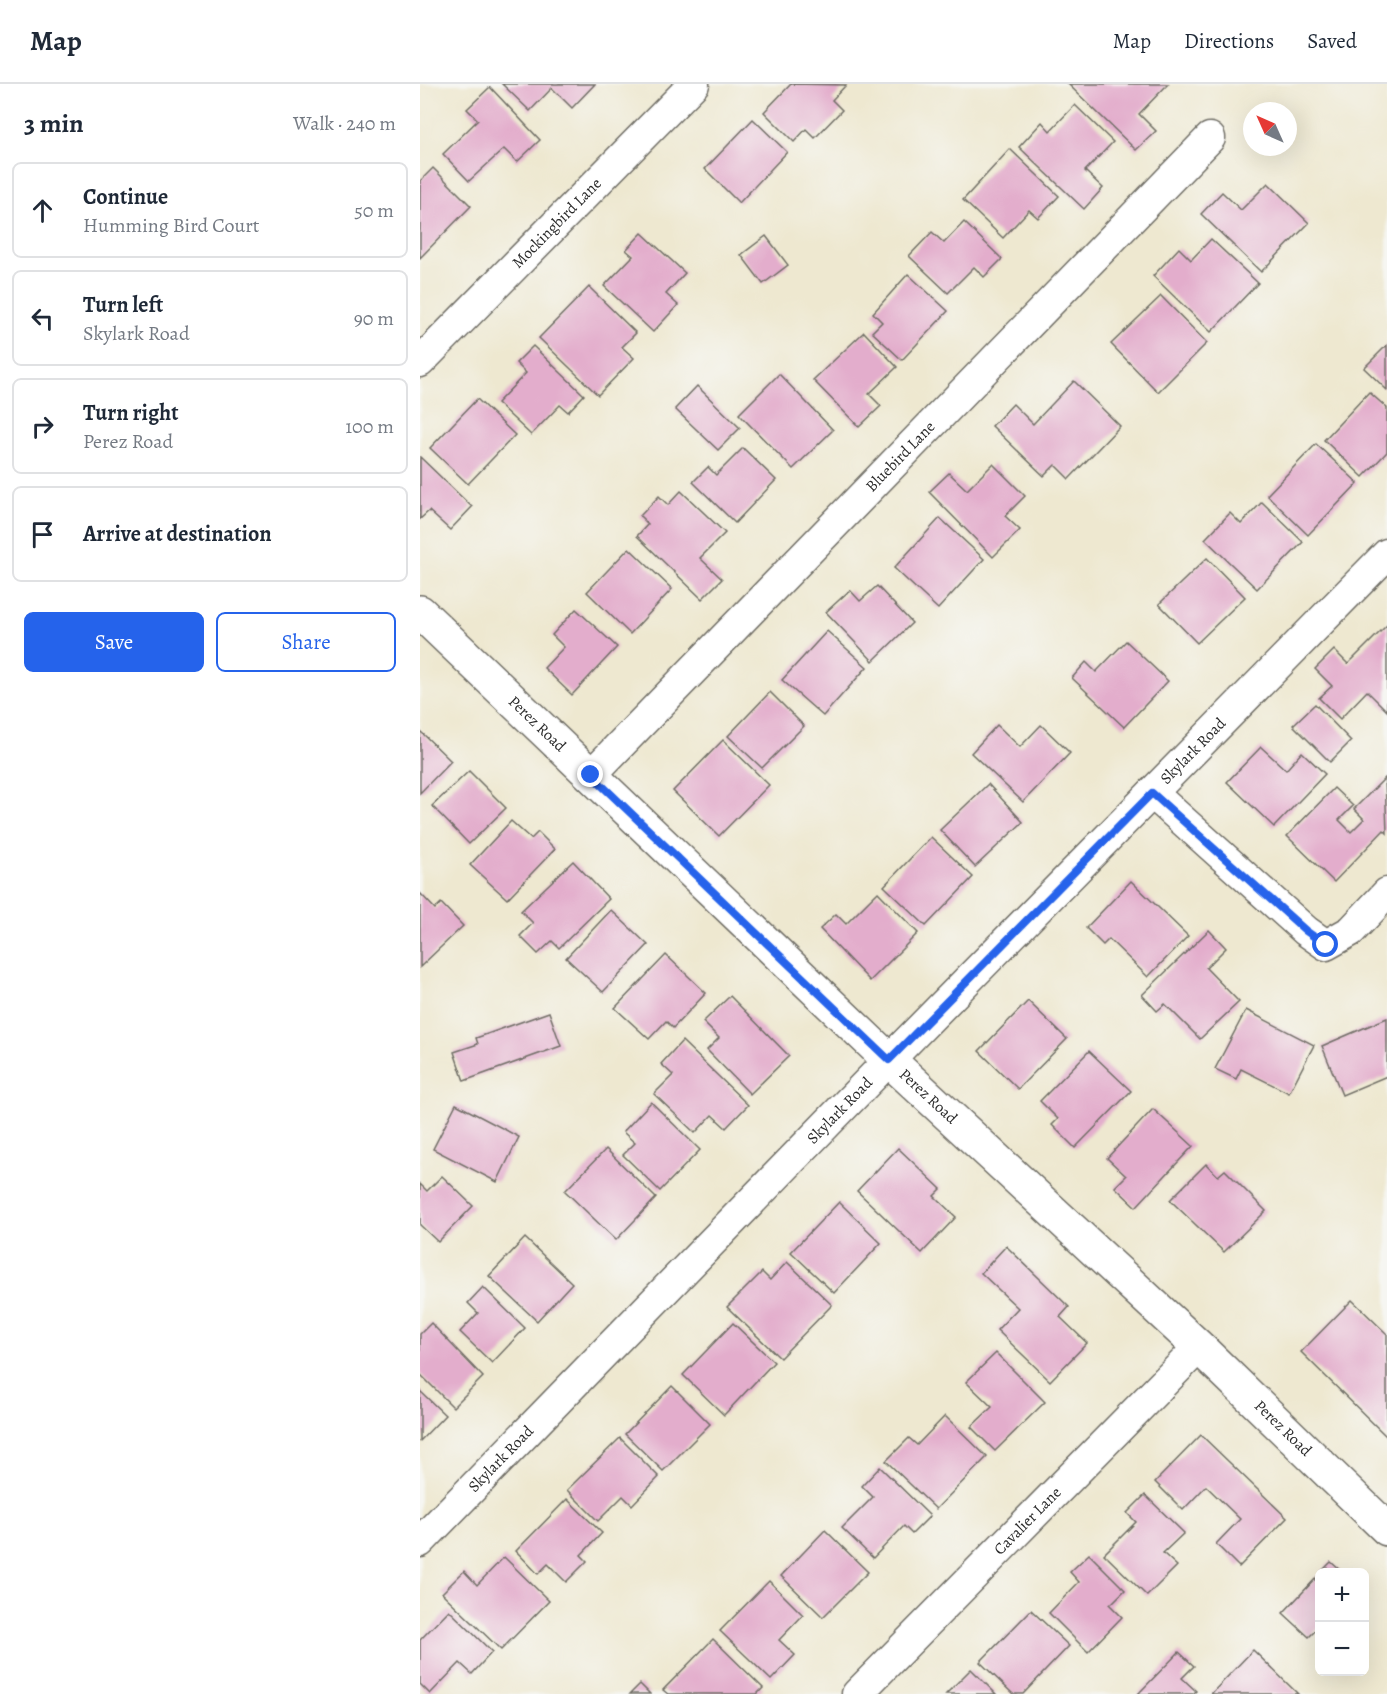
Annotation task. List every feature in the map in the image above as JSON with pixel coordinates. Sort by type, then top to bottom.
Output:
[{"type":"street","name":"Mockingbird Lane","points":[[420,362],[694,84]]},
{"type":"street","name":"Bluebird Lane","points":[[591,775],[1210,138]]},
{"type":"street","name":"Skylark Road","points":[[420,1542],[889,1060],[1387,554]]},
{"type":"street","name":"Perez Road","points":[[420,612],[889,1060],[1198,1347],[1387,1529]]},
{"type":"street","points":[[1152,793],[1306,931],[1326,945],[1352,931],[1387,893]]},
{"type":"street","name":"Cavalier Lane","points":[[857,1694],[1198,1347]]},
{"type":"building","points":[[502,84],[595,84],[572,108],[552,88],[530,111]]},
{"type":"building","points":[[791,84],[846,85],[832,100],[842,110],[815,138],[806,129],[794,142],[764,112]]},
{"type":"building","points":[[1068,84],[1168,84],[1139,114],[1156,131],[1136,150]]},
{"type":"building","points":[[490,87],[540,140],[517,162],[504,149],[469,181],[443,154],[478,120],[467,109]]},
{"type":"building","points":[[1075,105],[1113,142],[1085,171],[1103,188],[1084,209],[1019,147],[1042,122],[1050,131]]},
{"type":"building","points":[[753,119],[787,152],[739,203],[705,169]]},
{"type":"building","points":[[1010,149],[1059,196],[1038,218],[1029,210],[1003,238],[963,200]]},
{"type":"building","points":[[433,168],[471,206],[420,258],[420,181]]},
{"type":"building","points":[[1268,183],[1309,223],[1261,272],[1201,214],[1222,192],[1241,210]]},
{"type":"building","points":[[964,222],[1002,259],[984,277],[974,267],[948,293],[909,256],[932,232],[944,243]]},
{"type":"building","points":[[642,233],[685,273],[666,294],[678,305],[653,332],[604,286],[633,256],[626,250]]},
{"type":"building","points":[[766,236],[788,265],[763,284],[741,255]]},
{"type":"building","points":[[1211,239],[1258,283],[1211,332],[1153,276],[1179,248],[1191,260]]},
{"type":"building","points":[[908,274],[948,311],[902,360],[872,332],[882,322],[873,313]]},
{"type":"building","points":[[589,287],[636,333],[622,347],[634,358],[598,395],[539,338]]},
{"type":"building","points":[[1161,296],[1207,343],[1158,392],[1111,344]]},
{"type":"building","points":[[864,332],[897,367],[869,394],[881,406],[859,427],[813,380]]},
{"type":"building","points":[[1387,345],[1387,390],[1364,368]]},
{"type":"building","points":[[533,346],[584,395],[568,412],[560,405],[531,435],[497,403],[526,373],[516,363]]},
{"type":"building","points":[[779,374],[833,430],[793,469],[739,414]]},
{"type":"building","points":[[1074,381],[1120,426],[1069,479],[1055,465],[1044,476],[992,426],[1013,404],[1033,424]]},
{"type":"building","points":[[697,386],[740,428],[718,450],[675,409]]},
{"type":"building","points":[[1369,392],[1387,408],[1387,452],[1363,477],[1324,440]]},
{"type":"building","points":[[477,399],[515,435],[468,484],[430,448]]},
{"type":"building","points":[[1316,444],[1358,483],[1308,535],[1267,495]]},
{"type":"building","points":[[743,448],[776,480],[735,523],[693,482],[708,467],[716,475]]},
{"type":"building","points":[[420,457],[472,507],[450,530],[429,511],[420,519]]},
{"type":"building","points":[[993,464],[1025,496],[1005,516],[1020,530],[993,557],[929,492],[949,473],[967,490]]},
{"type":"building","points":[[681,491],[725,533],[700,558],[722,579],[702,599],[637,536],[648,524],[640,516],[659,496],[668,505]]},
{"type":"building","points":[[1262,502],[1303,542],[1257,589],[1205,539],[1230,513],[1241,524]]},
{"type":"building","points":[[940,518],[984,559],[938,609],[894,568]]},
{"type":"building","points":[[629,548],[672,589],[630,634],[587,592]]},
{"type":"building","points":[[1207,558],[1245,597],[1197,643],[1159,604]]},
{"type":"building","points":[[877,586],[912,623],[873,661],[826,612],[850,590],[860,601]]},
{"type":"building","points":[[576,609],[617,647],[572,695],[544,668],[564,647],[552,635]]},
{"type":"building","points":[[1387,625],[1387,711],[1367,691],[1340,719],[1319,698],[1332,686],[1315,669],[1334,650],[1348,664]]},
{"type":"building","points":[[827,631],[867,667],[823,716],[782,680]]},
{"type":"building","points":[[1126,641],[1168,681],[1124,727],[1072,678],[1086,662],[1096,672]]},
{"type":"building","points":[[770,692],[804,726],[762,768],[728,736]]},
{"type":"building","points":[[1315,704],[1351,741],[1330,762],[1293,725]]},
{"type":"building","points":[[997,725],[1020,747],[1041,725],[1070,753],[1023,802],[971,753]]},
{"type":"building","points":[[420,731],[451,761],[420,793]]},
{"type":"building","points":[[723,740],[769,785],[719,836],[673,791]]},
{"type":"building","points":[[1261,747],[1286,770],[1302,752],[1325,774],[1274,827],[1227,782]]},
{"type":"building","points":[[469,771],[506,808],[469,844],[432,806]]},
{"type":"building","points":[[1385,778],[1387,833],[1384,830],[1334,882],[1287,836],[1334,788],[1353,806],[1339,820],[1351,832],[1364,819],[1354,809]]},
{"type":"building","points":[[988,784],[1023,822],[975,867],[940,830]]},
{"type":"building","points":[[511,821],[531,839],[538,832],[555,849],[507,899],[470,865]]},
{"type":"building","points":[[931,837],[973,877],[926,926],[884,886]]},
{"type":"building","points":[[573,861],[609,899],[559,948],[552,941],[538,954],[520,936],[533,923],[521,911]]},
{"type":"building","points":[[1131,881],[1188,936],[1148,977],[1109,939],[1103,945],[1086,928]]},
{"type":"building","points":[[878,892],[918,933],[870,981],[820,929],[836,914],[846,924]]},
{"type":"building","points":[[420,893],[435,909],[441,903],[463,926],[420,967]]},
{"type":"building","points":[[611,910],[648,945],[603,992],[566,958]]},
{"type":"building","points":[[1209,930],[1226,948],[1206,968],[1239,1002],[1200,1039],[1165,1004],[1157,1011],[1142,995]]},
{"type":"building","points":[[666,955],[706,993],[673,1028],[666,1021],[649,1039],[615,1008]]},
{"type":"building","points":[[730,996],[789,1056],[750,1094],[707,1050],[719,1038],[703,1022]]},
{"type":"building","points":[[1028,1001],[1067,1039],[1018,1089],[979,1051]]},
{"type":"building","points":[[1246,1010],[1314,1045],[1289,1093],[1241,1069],[1236,1079],[1215,1069]]},
{"type":"building","points":[[549,1012],[561,1046],[464,1081],[454,1052],[478,1044],[476,1038]]},
{"type":"building","points":[[1387,1018],[1387,1076],[1342,1095],[1322,1046]]},
{"type":"building","points":[[682,1041],[748,1105],[726,1128],[712,1115],[695,1133],[654,1094],[673,1075],[661,1064]]},
{"type":"building","points":[[1089,1051],[1131,1091],[1075,1148],[1052,1125],[1058,1119],[1040,1101]]},
{"type":"building","points":[[651,1102],[700,1150],[660,1191],[623,1155],[635,1143],[623,1132]]},
{"type":"building","points":[[456,1104],[519,1137],[497,1182],[433,1149]]},
{"type":"building","points":[[1153,1109],[1193,1146],[1136,1207],[1115,1187],[1126,1176],[1107,1158]]},
{"type":"building","points":[[898,1148],[941,1189],[934,1196],[956,1217],[922,1253],[857,1191]]},
{"type":"building","points":[[606,1149],[656,1198],[616,1240],[565,1191]]},
{"type":"building","points":[[1206,1164],[1218,1176],[1225,1170],[1266,1211],[1224,1252],[1170,1200]]},
{"type":"building","points":[[442,1176],[473,1206],[438,1242],[420,1225],[420,1184],[427,1191]]},
{"type":"building","points":[[839,1202],[881,1243],[834,1293],[791,1252]]},
{"type":"building","points":[[525,1238],[572,1283],[537,1321],[489,1276]]},
{"type":"building","points":[[1006,1246],[1069,1307],[1060,1317],[1087,1343],[1050,1381],[997,1330],[1018,1308],[981,1273]]},
{"type":"building","points":[[787,1262],[832,1305],[780,1358],[727,1307],[762,1272],[770,1280]]},
{"type":"building","points":[[483,1287],[525,1328],[492,1363],[460,1332],[478,1313],[468,1303]]},
{"type":"building","points":[[1352,1300],[1387,1334],[1387,1437],[1301,1352]]},
{"type":"building","points":[[431,1323],[483,1377],[453,1407],[420,1374],[420,1334]]},
{"type":"building","points":[[733,1323],[774,1362],[724,1415],[683,1375]]},
{"type":"building","points":[[996,1353],[1045,1402],[995,1451],[971,1427],[992,1407],[966,1382]]},
{"type":"building","points":[[672,1386],[710,1424],[663,1471],[625,1434]]},
{"type":"building","points":[[420,1391],[445,1415],[420,1441]]},
{"type":"building","points":[[945,1416],[987,1457],[936,1509],[886,1461],[909,1438],[917,1445]]},
{"type":"building","points":[[1201,1435],[1287,1518],[1239,1567],[1216,1544],[1240,1519],[1206,1486],[1183,1510],[1155,1482]]},
{"type":"building","points":[[620,1438],[659,1477],[632,1505],[623,1496],[598,1521],[567,1490]]},
{"type":"building","points":[[880,1467],[930,1516],[912,1534],[904,1526],[873,1558],[842,1528],[873,1497],[862,1486]]},
{"type":"building","points":[[1145,1495],[1184,1533],[1163,1553],[1177,1566],[1147,1596],[1104,1554],[1136,1522],[1127,1513]]},
{"type":"building","points":[[567,1499],[602,1533],[581,1555],[587,1561],[566,1582],[548,1564],[538,1574],[516,1551]]},
{"type":"building","points":[[825,1530],[868,1572],[823,1617],[781,1576]]},
{"type":"building","points":[[1089,1554],[1125,1590],[1110,1605],[1122,1617],[1088,1652],[1049,1613],[1079,1582],[1070,1572]]},
{"type":"building","points":[[504,1557],[549,1601],[501,1650],[442,1593],[464,1571],[477,1585]]},
{"type":"building","points":[[1331,1562],[1338,1568],[1325,1568]]},
{"type":"building","points":[[1315,1579],[1315,1631],[1309,1637],[1283,1613]]},
{"type":"building","points":[[769,1581],[803,1615],[779,1640],[795,1655],[771,1680],[720,1631]]},
{"type":"building","points":[[449,1610],[492,1652],[472,1674],[460,1663],[430,1694],[420,1684],[420,1640]]},
{"type":"building","points":[[1031,1610],[1069,1646],[1023,1694],[1013,1694],[980,1662]]},
{"type":"building","points":[[713,1639],[763,1688],[757,1694],[668,1694],[663,1690]]},
{"type":"building","points":[[1253,1650],[1298,1694],[1211,1694]]},
{"type":"building","points":[[1179,1652],[1194,1666],[1182,1678],[1196,1691],[1193,1694],[1138,1694]]},
{"type":"building","points":[[971,1669],[996,1694],[946,1694]]},
{"type":"building","points":[[640,1684],[650,1694],[630,1694]]},
{"type":"route","points":[[591,775],[889,1060],[1152,793],[1306,931],[1326,945]]}]
